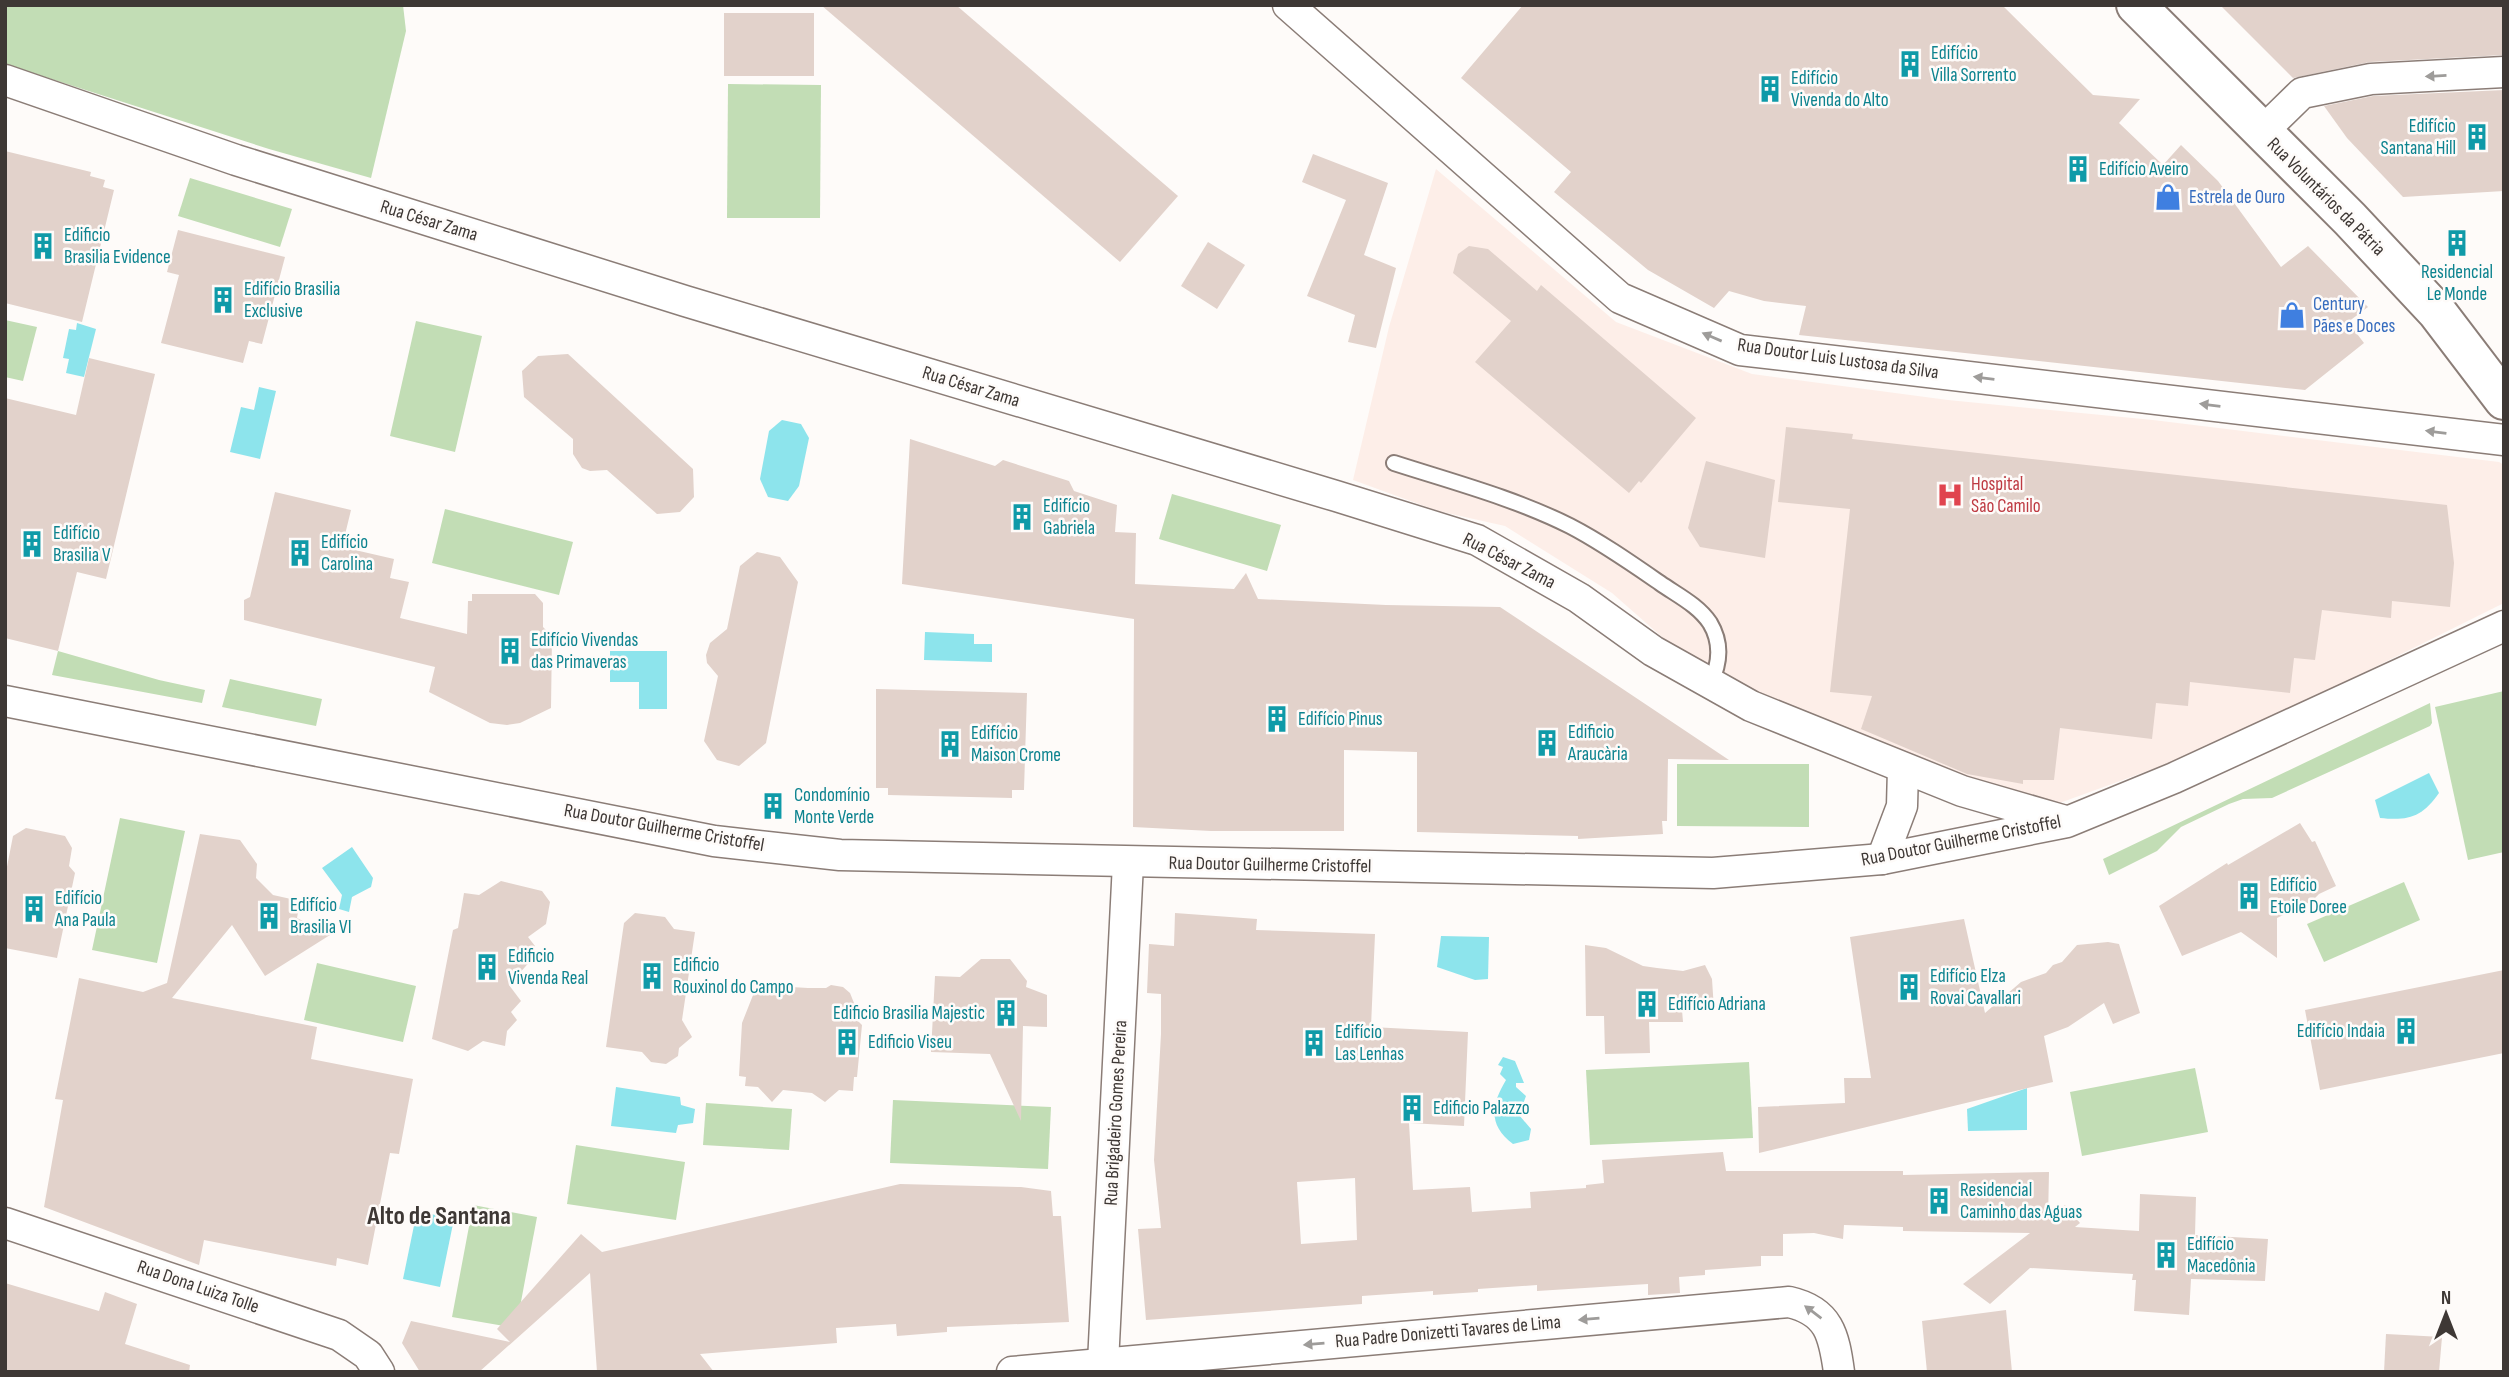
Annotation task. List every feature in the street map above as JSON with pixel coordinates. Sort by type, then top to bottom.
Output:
[{"type":"main road","name":"Rua Voluntários da Pátria","points":[[2136,5],[2261,133],[2350,219],[2437,312],[2504,400]]},
{"type":"street","name":"Rua Doutor Luis Lustosa da Silva","points":[[1288,5],[1620,298],[1740,349],[2504,440]]},
{"type":"street","points":[[2261,133],[2302,93],[2371,79],[2504,72]]},
{"type":"street","name":"Rua César Zama","points":[[5,80],[236,160],[685,301],[1477,540],[1579,598],[1653,651],[1751,706],[1962,791],[2067,822]]},
{"type":"street","name":"Rua Doutor Guilherme Cristoffel","points":[[5,701],[714,841],[840,855],[1713,873],[1882,859],[2067,822],[2174,778],[2504,626]]},
{"type":"street","points":[[1882,859],[1902,806],[1903,769]]},
{"type":"street","name":"Rua Brigadeiro Gomes Pereira","points":[[1103,1363],[1128,863]]},
{"type":"street","name":"Rua Dona Luiza Tolle","points":[[5,1223],[340,1335],[368,1355],[379,1372]]},
{"type":"street","name":"Rua Padre Donizetti Tavares de Lima","points":[[1012,1372],[1789,1302],[1809,1306],[1825,1322],[1836,1347],[1839,1372]]},
{"type":"lane","points":[[1394,463],[1505,499],[1570,526],[1627,560],[1697,608],[1716,636],[1719,653],[1717,670],[1710,684]]},
{"type":"shaded area","name":"Hospital São Camilo","points":[[1436,169],[1616,322],[1752,374],[1948,400],[2153,420],[2499,462],[2504,465],[2504,603],[2216,746],[2046,808],[1958,779],[1879,741],[1772,701],[1670,644],[1612,593],[1505,526],[1438,511],[1353,480],[1389,327]]},
{"type":"green space","points":[[5,5],[403,5],[406,31],[371,178],[269,149],[5,63]]},
{"type":"green space","points":[[728,84],[821,85],[820,218],[727,218]]},
{"type":"green space","points":[[190,178],[292,209],[280,247],[178,216]]},
{"type":"green space","points":[[5,320],[37,327],[23,381],[5,377]]},
{"type":"green space","points":[[416,321],[482,336],[455,452],[390,436]]},
{"type":"green space","points":[[1172,494],[1281,525],[1267,571],[1159,539]]},
{"type":"green space","points":[[445,509],[573,542],[559,595],[432,563]]},
{"type":"green space","points":[[58,651],[159,680],[205,690],[202,703],[52,675]]},
{"type":"green space","points":[[230,679],[322,699],[316,726],[222,707]]},
{"type":"green space","points":[[2504,691],[2504,852],[2468,860],[2435,707]]},
{"type":"green space","points":[[2430,703],[2430,726],[2272,798],[2243,799],[2229,804],[2181,827],[2157,851],[2109,875],[2103,859]]},
{"type":"green space","points":[[1677,764],[1809,764],[1809,827],[1677,826]]},
{"type":"green space","points":[[120,818],[185,831],[157,963],[92,950]]},
{"type":"green space","points":[[2404,882],[2420,920],[2324,962],[2307,924]]},
{"type":"green space","points":[[317,963],[416,986],[403,1042],[304,1020]]},
{"type":"green space","points":[[1749,1062],[1753,1138],[1590,1145],[1586,1070]]},
{"type":"green space","points":[[2195,1068],[2208,1132],[2082,1156],[2070,1092]]},
{"type":"green space","points":[[893,1100],[1051,1107],[1048,1169],[890,1163]]},
{"type":"green space","points":[[706,1103],[792,1109],[789,1150],[703,1145]]},
{"type":"green space","points":[[576,1145],[685,1162],[676,1220],[567,1204]]},
{"type":"green space","points":[[473,1205],[537,1217],[516,1328],[452,1317]]},
{"type":"water","points":[[77,323],[96,329],[84,377],[66,373],[69,359],[63,358],[69,329],[76,330]]},
{"type":"water","points":[[259,387],[276,391],[260,459],[230,452],[241,407],[254,410]]},
{"type":"water","points":[[782,420],[801,424],[809,438],[799,486],[788,501],[768,497],[760,479],[769,431]]},
{"type":"water","points":[[925,632],[974,634],[974,644],[992,644],[992,662],[924,660]]},
{"type":"water","points":[[610,651],[667,651],[667,709],[639,709],[639,682],[610,682]]},
{"type":"water","points":[[2429,773],[2439,793],[2427,807],[2407,818],[2380,818],[2375,800]]},
{"type":"water","points":[[352,847],[373,878],[371,887],[352,897],[349,912],[339,909],[342,895],[322,868]]},
{"type":"water","points":[[1441,936],[1489,937],[1488,979],[1475,980],[1437,967]]},
{"type":"water","points":[[1503,1057],[1515,1061],[1524,1083],[1516,1083],[1516,1087],[1526,1096],[1519,1115],[1531,1129],[1529,1140],[1513,1144],[1499,1130],[1494,1114],[1497,1098],[1506,1080],[1500,1074],[1503,1067],[1498,1065]]},
{"type":"water","points":[[616,1087],[680,1097],[681,1105],[695,1109],[693,1123],[678,1125],[676,1133],[611,1126]]},
{"type":"water","points":[[2027,1088],[2027,1130],[1968,1131],[1967,1109]]},
{"type":"water","points":[[417,1211],[454,1219],[440,1287],[403,1279]]},
{"type":"building","points":[[821,5],[956,5],[1178,196],[1120,262]]},
{"type":"building","points":[[1523,5],[2002,5],[2093,95],[2140,99],[2119,123],[2163,165],[2181,145],[2218,181],[2281,267],[2308,246],[2368,307],[2348,322],[2364,343],[2305,390],[1799,335],[1806,306],[1764,301],[1729,291],[1714,308],[1648,270],[1554,192],[1571,172],[1461,78]]},
{"type":"building","points":[[2220,5],[2504,5],[2504,55],[2370,62],[2293,78]]},
{"type":"building","points":[[724,13],[814,13],[814,76],[724,76]]},
{"type":"building","points":[[2504,90],[2504,191],[2403,197],[2347,138],[2324,106],[2373,96]]},
{"type":"building","name":"Edificio Brasilia Evidence","points":[[5,151],[91,172],[90,176],[105,180],[103,187],[114,190],[82,322],[5,303]]},
{"type":"building","points":[[1313,154],[1388,183],[1364,255],[1396,268],[1376,348],[1348,342],[1355,315],[1307,296],[1346,200],[1302,182]]},
{"type":"building","name":"Edifício Brasilia Exclusive","points":[[178,230],[285,257],[262,344],[249,341],[243,363],[161,343],[179,275],[167,272]]},
{"type":"building","points":[[1208,242],[1245,265],[1217,309],[1181,286]]},
{"type":"building","points":[[1469,246],[1488,249],[1537,291],[1541,285],[1696,418],[1641,483],[1639,481],[1629,493],[1475,362],[1511,321],[1453,273],[1458,254]]},
{"type":"building","points":[[568,354],[693,469],[694,497],[680,512],[657,514],[607,470],[590,471],[582,468],[573,454],[573,439],[524,397],[522,371],[538,356]]},
{"type":"building","points":[[89,358],[155,374],[106,579],[77,572],[58,651],[5,638],[5,398],[76,415]]},
{"type":"building","points":[[1786,427],[1853,434],[1852,439],[2447,505],[2454,563],[2450,607],[2392,601],[2391,618],[2322,610],[2315,660],[2294,658],[2290,693],[2190,682],[2188,706],[2156,703],[2152,739],[2060,728],[2054,780],[2023,780],[2023,784],[1967,774],[1861,729],[1872,696],[1830,692],[1850,509],[1778,502]]},
{"type":"building","points":[[910,439],[995,466],[1003,460],[1069,481],[1074,491],[1117,505],[1115,532],[1136,533],[1135,584],[1234,589],[1246,573],[1258,599],[1500,607],[1729,760],[1668,759],[1667,821],[1662,821],[1663,834],[1578,839],[1578,836],[1417,832],[1417,752],[1344,750],[1344,831],[1211,831],[1133,827],[1134,619],[902,584]]},
{"type":"building","points":[[1706,461],[1775,480],[1765,558],[1700,547],[1688,528]]},
{"type":"building","points":[[275,492],[351,510],[342,547],[394,559],[390,578],[409,582],[400,618],[467,634],[468,601],[472,601],[472,594],[535,594],[543,603],[543,627],[552,636],[551,708],[520,723],[490,723],[429,692],[435,667],[244,620],[244,600],[250,597]]},
{"type":"building","points":[[757,552],[780,557],[798,582],[766,743],[739,766],[717,760],[704,741],[718,676],[707,663],[706,655],[710,643],[727,629],[740,566]]},
{"type":"building","name":"Edifício Maison Crome","points":[[876,689],[1027,693],[1024,790],[1012,790],[1012,798],[888,795],[888,788],[876,788]]},
{"type":"building","name":"Edifício Etoile Doree","points":[[2300,823],[2312,842],[2315,841],[2336,886],[2277,918],[2277,958],[2241,932],[2182,956],[2159,906],[2227,863],[2228,865]]},
{"type":"building","points":[[26,828],[65,836],[72,848],[69,866],[75,873],[57,958],[5,948],[5,877],[13,836]]},
{"type":"building","points":[[200,834],[240,840],[257,864],[256,878],[273,895],[300,901],[297,918],[330,935],[265,976],[232,925],[172,998],[317,1027],[311,1059],[413,1079],[399,1154],[390,1153],[368,1265],[337,1258],[336,1266],[204,1240],[199,1265],[44,1207],[63,1100],[55,1099],[79,978],[143,992],[167,983]]},
{"type":"building","name":"Edificio Vivenda Real","points":[[501,881],[542,891],[550,902],[546,924],[528,937],[535,946],[533,958],[509,985],[521,1001],[511,1012],[517,1020],[507,1031],[505,1046],[483,1041],[468,1051],[432,1039],[445,971],[453,930],[458,928],[464,893],[479,895]]},
{"type":"building","name":"Edificio Rouxinol do Campo","points":[[635,913],[665,917],[674,929],[695,932],[682,1020],[692,1037],[679,1048],[678,1056],[666,1064],[651,1062],[642,1052],[606,1047],[624,923]]},
{"type":"building","points":[[1175,913],[1257,919],[1256,930],[1375,934],[1371,1027],[1468,1032],[1464,1126],[1409,1123],[1413,1190],[1470,1187],[1472,1212],[1531,1208],[1530,1192],[1586,1188],[1586,1185],[1604,1183],[1602,1160],[1723,1152],[1726,1171],[1903,1171],[1903,1175],[2049,1172],[2048,1219],[2065,1205],[2080,1223],[2075,1227],[2139,1231],[2140,1194],[2196,1197],[2195,1235],[2268,1239],[2265,1281],[2191,1279],[2189,1315],[2134,1311],[2136,1280],[2132,1280],[2133,1274],[2030,1268],[1990,1304],[1963,1284],[2030,1233],[1903,1231],[1903,1227],[1844,1225],[1843,1239],[1814,1233],[1783,1234],[1783,1256],[1761,1256],[1761,1266],[1705,1270],[1705,1275],[1679,1277],[1680,1293],[1648,1295],[1648,1284],[1537,1291],[1537,1285],[1433,1295],[1433,1291],[1362,1296],[1362,1304],[1146,1320],[1138,1229],[1161,1228],[1154,1160],[1161,994],[1147,993],[1149,944],[1174,946]],"holes":[[[1355,1178],[1357,1240],[1301,1244],[1297,1182]]]},
{"type":"building","points":[[1964,919],[1985,1013],[2021,982],[2046,973],[2053,965],[2062,962],[2077,945],[2108,942],[2119,944],[2140,1013],[2113,1024],[2104,1003],[2068,1027],[2044,1036],[2053,1082],[1759,1153],[1758,1107],[1845,1103],[1844,1078],[1871,1078],[1850,937]]},
{"type":"building","name":"Edifício Adriana","points":[[1585,945],[1606,948],[1643,966],[1683,971],[1705,965],[1712,979],[1714,1010],[1682,1010],[1683,1022],[1649,1022],[1650,1053],[1605,1054],[1604,1016],[1586,1016]]},
{"type":"building","name":"Edificio Brasilia Majestic","points":[[981,959],[1010,959],[1027,981],[1026,987],[1047,995],[1047,1027],[1023,1026],[1021,1121],[990,1054],[931,1052],[935,976],[960,977]]},
{"type":"building","name":"Edifício Indaia","points":[[2504,970],[2504,1053],[2320,1090],[2305,1010]]},
{"type":"building","name":"Edificio Viseu","points":[[757,985],[826,988],[831,985],[843,987],[850,993],[854,1003],[853,1016],[862,1025],[853,1091],[839,1090],[825,1102],[812,1093],[783,1090],[772,1102],[758,1087],[745,1086],[746,1077],[739,1076],[742,1023]]},
{"type":"building","points":[[900,1184],[1021,1187],[1051,1191],[1053,1216],[1061,1216],[1069,1322],[947,1327],[947,1332],[897,1336],[896,1324],[836,1328],[837,1343],[700,1354],[714,1372],[597,1372],[590,1273],[479,1372],[420,1372],[402,1343],[411,1321],[510,1342],[497,1329],[581,1234],[602,1252]]},
{"type":"building","points":[[5,1283],[99,1311],[105,1292],[137,1304],[125,1344],[190,1365],[189,1372],[5,1372]]},
{"type":"building","points":[[2006,1310],[2012,1372],[1927,1372],[1922,1321]]},
{"type":"building","points":[[2386,1334],[2442,1337],[2439,1372],[2384,1372]]},
{"type":"place","name":"Edifício Villa Sorrento","points":[[1910,64]]},
{"type":"place","name":"Edifício Vivenda do Alto","points":[[1770,89]]},
{"type":"place","name":"Edifício Santana Hill","points":[[2477,137]]},
{"type":"place","name":"Edifício Aveiro","points":[[2078,169]]},
{"type":"place","name":"Estrela de Ouro","points":[[2168,197]]},
{"type":"place","name":"Residencial Le Monde","points":[[2457,243]]},
{"type":"place","name":"Edificio Brasilia Evidence","points":[[43,246]]},
{"type":"place","name":"Edifício Brasilia Exclusive","points":[[223,300]]},
{"type":"place","name":"Century Pães e Doces","points":[[2292,315]]},
{"type":"place","name":"Hospital São Camilo","points":[[1950,495]]},
{"type":"place","name":"Edifício Gabriela","points":[[1022,517]]},
{"type":"place","name":"Edifício Brasilia V","points":[[32,544]]},
{"type":"place","name":"Edifício Carolina","points":[[300,553]]},
{"type":"place","name":"Edifício Vivendas das Primaveras","points":[[510,651]]},
{"type":"place","name":"Edifício Pinus","points":[[1277,719]]},
{"type":"place","name":"Edificio Araucària","points":[[1547,743]]},
{"type":"place","name":"Edifício Maison Crome","points":[[950,744]]},
{"type":"place","name":"Condomínio Monte Verde","points":[[773,806]]},
{"type":"place","name":"Edifício Etoile Doree","points":[[2249,896]]},
{"type":"place","name":"Edifício Ana Paula","points":[[34,909]]},
{"type":"place","name":"Edifício Brasilia VI","points":[[269,916]]},
{"type":"place","name":"Edificio Vivenda Real","points":[[487,967]]},
{"type":"place","name":"Edificio Rouxinol do Campo","points":[[652,976]]},
{"type":"place","name":"Edifício Elza Rovai Cavallari","points":[[1909,987]]},
{"type":"place","name":"Edifício Adriana","points":[[1647,1004]]},
{"type":"place","name":"Edificio Brasilia Majestic","points":[[1006,1013]]},
{"type":"place","name":"Edifício Indaia","points":[[2406,1031]]},
{"type":"place","name":"Edificio Viseu","points":[[847,1042]]},
{"type":"place","name":"Edifício Las Lenhas","points":[[1314,1043]]},
{"type":"place","name":"Edificio Palazzo","points":[[1412,1108]]},
{"type":"place","name":"Residencial Caminho das Aguas","points":[[1939,1201]]},
{"type":"place","name":"Edifício Macedônia","points":[[2166,1255]]},
{"type":"district","name":"Alto de Santana","points":[[439,1216]]}]
